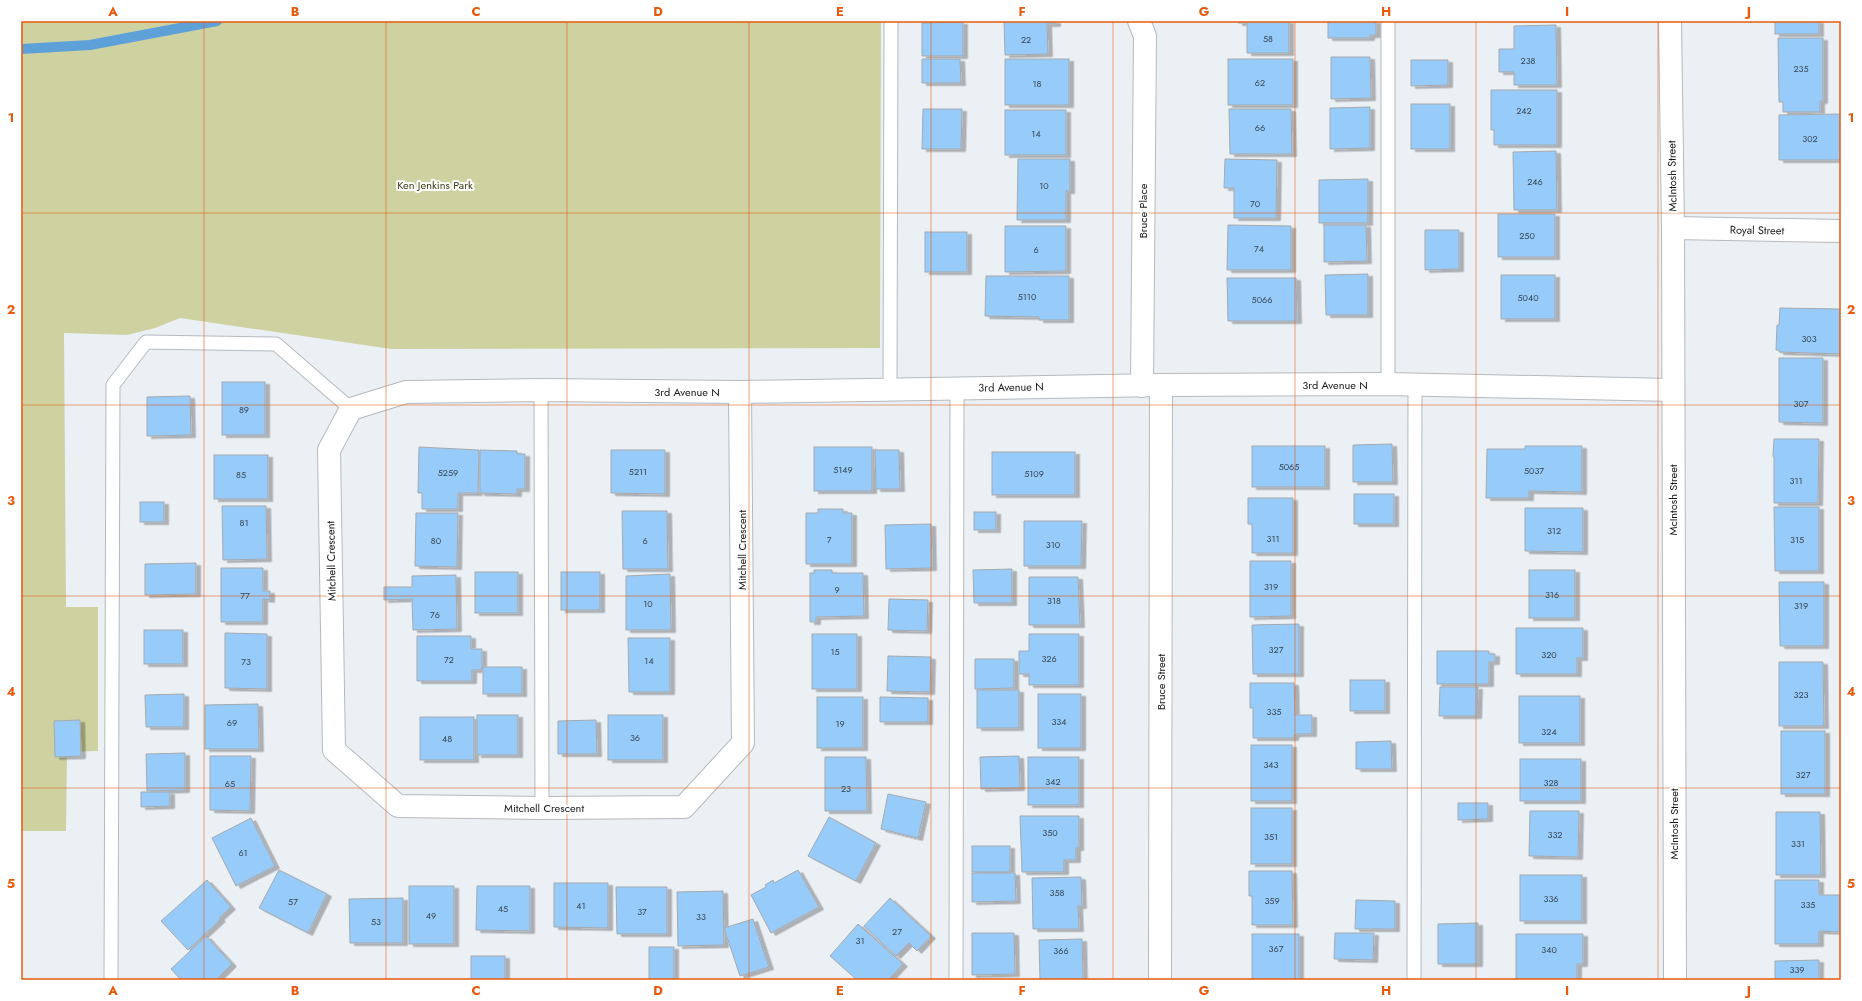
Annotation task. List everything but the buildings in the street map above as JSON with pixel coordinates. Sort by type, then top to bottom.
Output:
[{"type":"street","name":"McIntosh Street","points":[[1670,21],[1673,228],[1675,980]]},
{"type":"street","name":"Bruce Place","points":[[1145,26],[1151,385]]},
{"type":"street","name":"Royal Street","points":[[1673,228],[1841,231]]},
{"type":"street","name":"3rd Avenue N","points":[[351,409],[406,392],[541,390],[740,392],[1151,385],[1415,384],[1673,390]]},
{"type":"street","name":"Bruce Street","points":[[1151,385],[1160,980]]},
{"type":"street","name":"Mitchell Crescent","points":[[351,409],[329,450],[334,750],[398,806],[542,808],[684,807],[743,743],[740,392]]},
{"type":"lane","points":[[890,389],[891,21]]},
{"type":"lane","points":[[1388,21],[1388,384]]},
{"type":"lane","points":[[111,980],[113,385],[146,342],[276,344],[351,409]]},
{"type":"lane","points":[[1414,980],[1415,384]]},
{"type":"lane","points":[[956,980],[957,388]]},
{"type":"lane","points":[[541,390],[542,808]]},
{"type":"green space","name":"Ken Jenkins Park","points":[[21,21],[881,21],[880,348],[391,349],[180,318],[155,328],[127,335],[64,333],[66,607],[98,607],[98,751],[67,752],[66,831],[21,831]]},
{"type":"waterway","points":[[21,49],[90,45],[217,21]]}]
